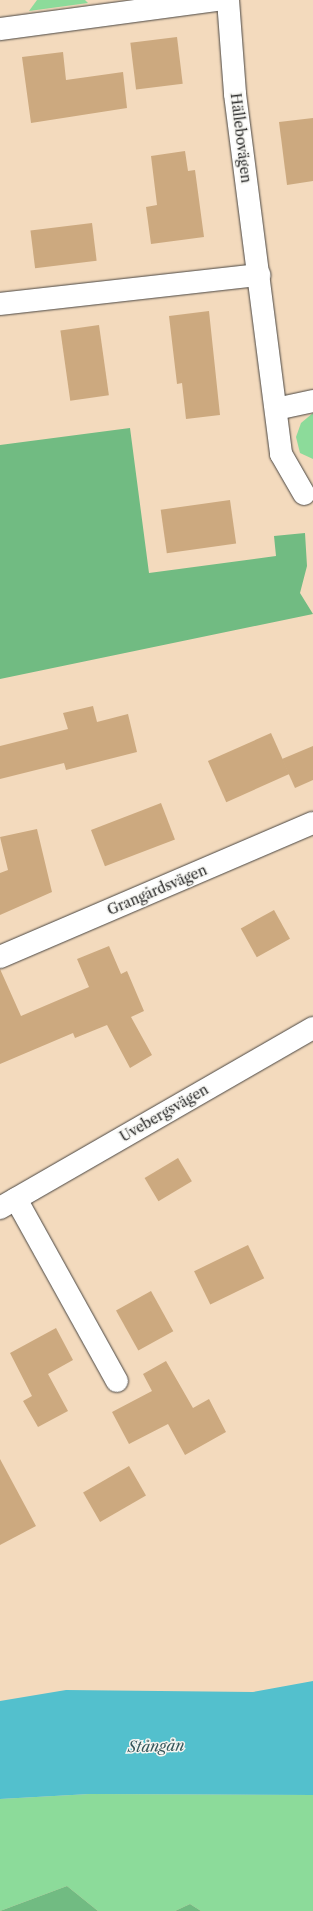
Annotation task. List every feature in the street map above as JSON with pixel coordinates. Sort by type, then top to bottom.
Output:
[{"type":"street","points":[[0,29],[216,0]]},
{"type":"street","name":"Hällebovägen","points":[[228,0],[235,94],[281,454],[304,494]]},
{"type":"street","points":[[0,304],[259,275]]},
{"type":"street","points":[[276,409],[313,402]]},
{"type":"street","name":"Grangårdsvägen","points":[[0,957],[313,823]]},
{"type":"street","name":"Uvebergsvägen","points":[[116,1381],[8,1203],[313,1028]]},
{"type":"green space","points":[[37,0],[85,0],[88,3],[29,11]]},
{"type":"green space","points":[[313,413],[313,459],[300,453],[296,437],[301,423]]},
{"type":"green space","points":[[130,428],[149,573],[276,556],[274,536],[305,533],[307,566],[300,593],[313,614],[0,679],[0,445]]},
{"type":"green space","points":[[90,1794],[313,1795],[313,1911],[201,1911],[190,1904],[175,1911],[98,1911],[67,1886],[0,1911],[0,1799]]},
{"type":"green space","points":[[67,1886],[98,1911],[0,1911]]},
{"type":"green space","points":[[190,1904],[201,1911],[175,1911]]},
{"type":"water","name":"Stångån","points":[[313,1681],[313,1795],[90,1794],[0,1799],[0,1701],[66,1690],[253,1692]]},
{"type":"building","points":[[177,37],[183,84],[136,89],[130,43]]},
{"type":"building","points":[[63,52],[66,80],[123,72],[127,108],[31,123],[22,57]]},
{"type":"building","points":[[313,118],[313,181],[287,185],[279,122]]},
{"type":"building","points":[[185,151],[188,171],[195,170],[204,237],[151,244],[146,207],[157,205],[151,156]]},
{"type":"building","points":[[92,223],[97,261],[35,268],[30,231]]},
{"type":"building","points":[[209,311],[220,415],[186,419],[182,383],[177,384],[169,316]]},
{"type":"building","points":[[99,325],[109,395],[70,401],[60,330]]},
{"type":"building","points":[[230,500],[236,544],[167,553],[161,510]]},
{"type":"building","points":[[93,706],[97,722],[128,714],[137,752],[66,770],[64,763],[0,779],[0,746],[68,729],[63,713]]},
{"type":"building","points":[[271,733],[289,774],[226,802],[208,761]]},
{"type":"building","points":[[313,746],[313,780],[295,788],[282,759]]},
{"type":"building","points":[[161,803],[175,839],[105,866],[91,830]]},
{"type":"building","points":[[37,829],[52,892],[0,915],[0,873],[8,870],[0,837]]},
{"type":"building","points":[[274,910],[290,939],[257,957],[241,928]]},
{"type":"building","points":[[109,946],[121,974],[127,971],[144,1011],[131,1017],[152,1055],[130,1068],[107,1025],[75,1038],[73,1033],[0,1064],[0,969],[21,1016],[89,987],[77,959]]},
{"type":"building","points":[[178,1158],[192,1181],[158,1201],[145,1178]]},
{"type":"building","points":[[248,1245],[264,1278],[210,1305],[194,1271]]},
{"type":"building","points":[[151,1291],[173,1331],[138,1351],[116,1310]]},
{"type":"building","points":[[56,1328],[73,1360],[48,1374],[68,1411],[38,1427],[23,1401],[32,1396],[10,1353]]},
{"type":"building","points":[[166,1361],[193,1408],[209,1399],[226,1432],[185,1455],[168,1424],[129,1444],[112,1412],[152,1391],[143,1374]]},
{"type":"building","points":[[0,1459],[36,1526],[0,1545]]},
{"type":"building","points":[[129,1466],[146,1495],[100,1522],[83,1492]]}]
